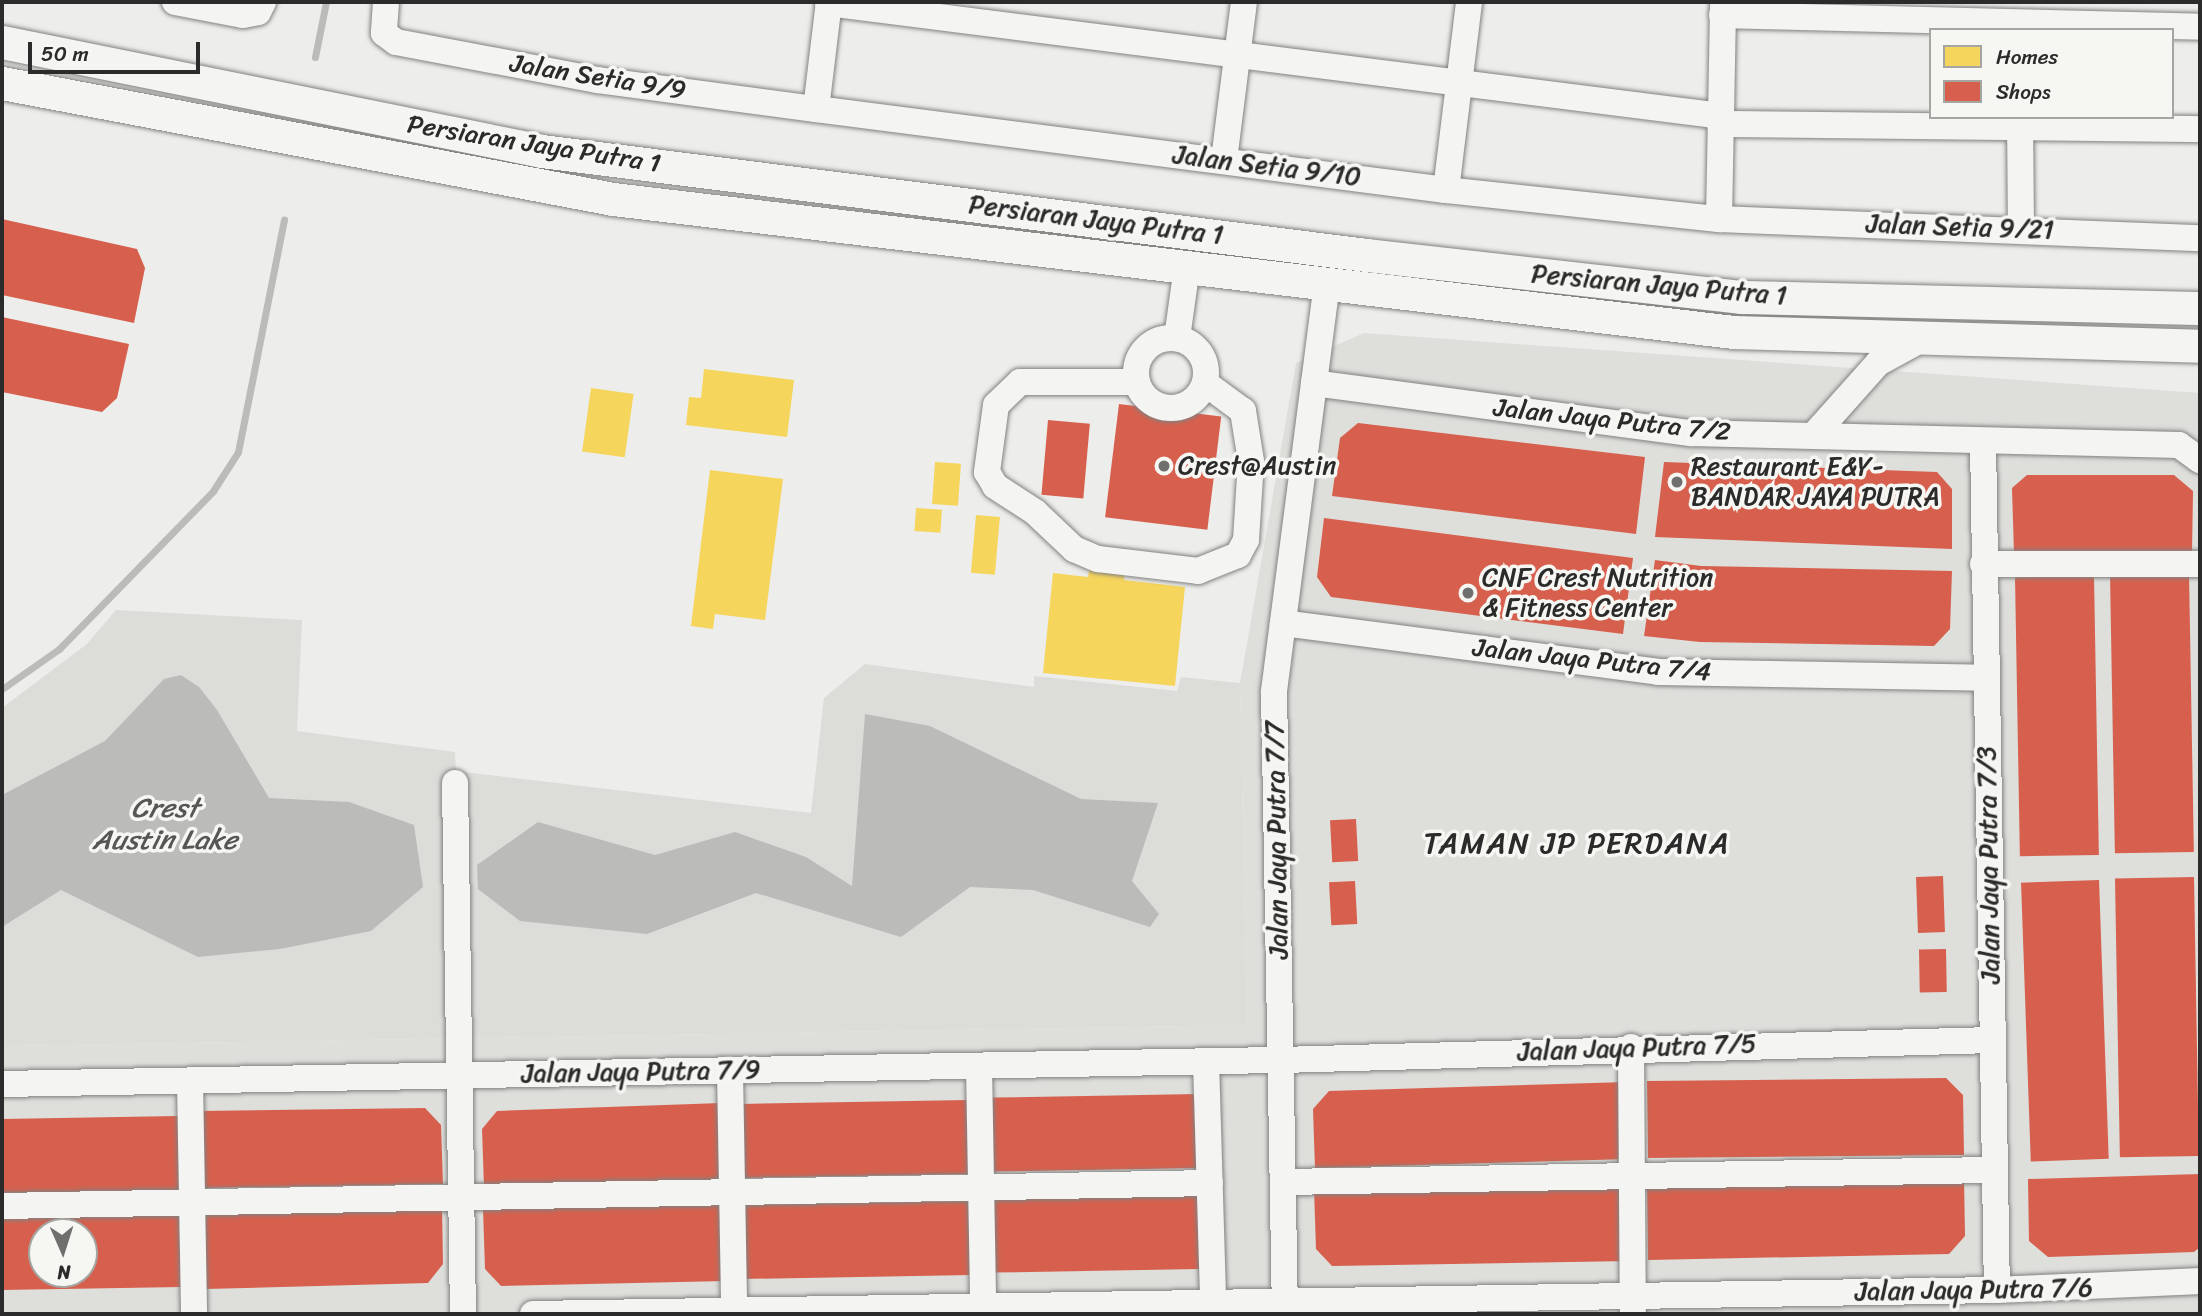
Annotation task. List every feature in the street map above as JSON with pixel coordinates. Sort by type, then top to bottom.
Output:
[{"type":"main road","name":"Persiaran Jaya Putra 1","points":[[2,42],[542,151],[1366,255],[1742,297],[2194,306]]},
{"type":"main road","name":"Persiaran Jaya Putra 1","points":[[2,83],[561,192],[1186,267],[1327,281],[1734,332],[2200,346]]},
{"type":"main road","points":[[2144,344],[2200,360]]},
{"type":"street","points":[[175,2],[243,15],[261,7]]},
{"type":"street","name":"Jalan Setia 9/9","points":[[386,2],[384,33],[396,42],[598,80],[816,109]]},
{"type":"street","points":[[816,109],[829,2],[1459,83],[1721,120],[2020,122],[2200,129]]},
{"type":"street","points":[[1224,160],[1244,2]]},
{"type":"street","points":[[1446,190],[1469,2]]},
{"type":"street","points":[[1719,219],[1723,8],[2200,27]]},
{"type":"street","name":"Jalan Setia 9/10","points":[[816,109],[1446,190],[1719,219]]},
{"type":"street","points":[[2020,122],[2021,229]]},
{"type":"street","name":"Jalan Setia 9/21","points":[[1719,219],[2200,238]]},
{"type":"street","points":[[1177,338],[1186,267]]},
{"type":"street","name":"Jalan Jaya Putra 7/7","points":[[1285,1307],[1274,691],[1327,281]]},
{"type":"street","points":[[1166,338],[1189,342],[1204,360],[1205,383],[1192,401],[1171,408],[1150,401],[1137,382],[1139,359],[1145,349],[1166,338]]},
{"type":"street","points":[[1813,436],[1878,363],[1924,338]]},
{"type":"street","points":[[1137,382],[1020,383],[996,405],[987,472],[995,486],[1054,527],[1074,549],[1098,559],[1198,571],[1238,555],[1245,540],[1251,461],[1243,411],[1205,383]]},
{"type":"street","name":"Jalan Jaya Putra 7/2","points":[[1314,383],[1691,433],[2179,445],[2200,460]]},
{"type":"street","name":"Jalan Jaya Putra 7/3","points":[[1983,441],[1997,1290]]},
{"type":"street","points":[[1983,564],[2200,564]]},
{"type":"street","name":"Jalan Jaya Putra 7/4","points":[[1283,622],[1658,672],[1986,678]]},
{"type":"street","points":[[455,783],[463,1314]]},
{"type":"street","name":"Jalan Jaya Putra 7/5","points":[[1281,1060],[1631,1047],[1993,1040]]},
{"type":"street","points":[[1631,1047],[1633,1305]]},
{"type":"street","name":"Jalan Jaya Putra 7/9","points":[[2,1084],[1281,1060]]},
{"type":"street","points":[[1206,1061],[1213,1301]]},
{"type":"street","points":[[979,1066],[983,1306]]},
{"type":"street","points":[[730,1070],[734,1310]]},
{"type":"street","points":[[190,1081],[194,1314]]},
{"type":"street","points":[[1283,1182],[1995,1170]]},
{"type":"street","points":[[2,1206],[1210,1183]]},
{"type":"street","name":"Jalan Jaya Putra 7/6","points":[[533,1314],[1213,1301],[1285,1307],[1633,1305],[2200,1281]]},
{"type":"shaded area","points":[[1364,333],[2200,393],[2200,1314],[2,1314],[2,1046],[1247,1025],[1240,683],[1296,363]]},
{"type":"shaded area","points":[[116,610],[302,620],[297,731],[455,752],[456,771],[811,813],[824,698],[865,664],[1034,687],[1034,676],[1177,691],[1181,677],[1240,683],[1247,1025],[2,1046],[2,708],[87,644]]},
{"type":"water","name":"Crest Austin Lake","points":[[181,675],[199,687],[217,710],[269,798],[349,802],[414,825],[423,887],[371,931],[280,949],[198,957],[61,890],[2,927],[2,795],[105,741],[164,679]]},
{"type":"water","points":[[865,714],[930,726],[1081,799],[1158,803],[1132,881],[1159,914],[1150,927],[1033,890],[970,887],[901,937],[756,893],[647,934],[520,921],[478,889],[477,865],[538,822],[655,855],[735,832],[806,857],[852,886]]},
{"type":"building: Homes","points":[[704,369],[794,380],[787,437],[686,425],[689,397],[701,398]]},
{"type":"building: Homes","points":[[591,388],[634,394],[625,457],[582,451]]},
{"type":"building: Homes","points":[[935,462],[961,464],[958,506],[932,504]]},
{"type":"building: Homes","points":[[710,470],[783,479],[765,620],[715,614],[713,629],[691,626]]},
{"type":"building: Homes","points":[[916,508],[942,510],[940,533],[914,531]]},
{"type":"building: Homes","points":[[976,515],[1000,517],[995,575],[971,573]]},
{"type":"building: Homes","points":[[1090,566],[1125,569],[1124,580],[1185,587],[1175,686],[1043,673],[1053,573],[1088,577]]},
{"type":"building: Shops","points":[[2,219],[137,249],[145,268],[134,323],[2,295]]},
{"type":"building: Shops","points":[[2,317],[129,344],[117,398],[102,412],[2,392]]},
{"type":"building: Shops","name":"Crest@Austin","points":[[1119,404],[1221,417],[1207,530],[1105,517]]},
{"type":"building: Shops","points":[[1048,420],[1090,424],[1083,498],[1041,495]]},
{"type":"building: Shops","points":[[1358,423],[1645,457],[1636,534],[1332,496],[1340,438]]},
{"type":"building: Shops","points":[[1664,462],[1937,472],[1952,489],[1952,549],[1655,537]]},
{"type":"building: Shops","points":[[2027,475],[2174,475],[2193,491],[2192,554],[2014,553],[2012,488]]},
{"type":"building: Shops","points":[[1324,518],[1633,558],[1623,634],[1331,597],[1317,577]]},
{"type":"building: Shops","points":[[1655,560],[1701,566],[1952,571],[1950,629],[1934,646],[1700,642],[1644,636]]},
{"type":"building: Shops","points":[[2189,573],[2194,852],[2115,853],[2110,574]]},
{"type":"building: Shops","points":[[2094,576],[2099,855],[2020,856],[2015,577]]},
{"type":"building: Shops","points":[[1356,819],[1358,861],[1332,862],[1330,820]]},
{"type":"building: Shops","points":[[1943,876],[1945,932],[1918,933],[1916,877]]},
{"type":"building: Shops","points":[[2194,877],[2199,1156],[2120,1157],[2115,878]]},
{"type":"building: Shops","points":[[2099,880],[2109,1159],[2031,1162],[2021,883]]},
{"type":"building: Shops","points":[[1355,881],[1357,924],[1331,925],[1329,882]]},
{"type":"building: Shops","points":[[1919,949],[1946,949],[1947,992],[1920,992]]},
{"type":"building: Shops","points":[[1946,1078],[1963,1095],[1964,1155],[1648,1158],[1647,1081]]},
{"type":"building: Shops","points":[[1627,1082],[1629,1159],[1315,1168],[1313,1109],[1329,1091]]},
{"type":"building: Shops","points":[[1198,1094],[1199,1168],[992,1172],[991,1098]]},
{"type":"building: Shops","points":[[969,1100],[970,1174],[741,1178],[740,1104]]},
{"type":"building: Shops","points":[[721,1103],[723,1180],[484,1187],[482,1129],[497,1111]]},
{"type":"building: Shops","points":[[425,1108],[441,1125],[443,1184],[202,1188],[200,1111]]},
{"type":"building: Shops","points":[[178,1116],[179,1190],[3,1193],[2,1119]]},
{"type":"building: Shops","points":[[2200,1174],[2200,1247],[2194,1252],[2048,1257],[2029,1241],[2028,1179]]},
{"type":"building: Shops","points":[[1964,1178],[1965,1236],[1949,1254],[1648,1260],[1647,1183]]},
{"type":"building: Shops","points":[[1629,1184],[1630,1261],[1332,1266],[1316,1249],[1314,1189]]},
{"type":"building: Shops","points":[[1198,1195],[1199,1269],[992,1273],[991,1199]]},
{"type":"building: Shops","points":[[970,1201],[971,1275],[742,1279],[741,1205]]},
{"type":"building: Shops","points":[[724,1205],[726,1281],[501,1286],[485,1269],[483,1209]]},
{"type":"building: Shops","points":[[442,1206],[443,1264],[428,1283],[205,1289],[203,1212]]},
{"type":"building: Shops","points":[[179,1214],[181,1287],[2,1290],[2,1217]]},
{"type":"waterway","points":[[315,57],[326,2]]},
{"type":"waterway","points":[[2,689],[59,649],[213,491],[238,452],[284,219]]},
{"type":"place","name":"Crest@Austin","points":[[1164,466]]},
{"type":"place","name":"Restaurant E&Y- BANDAR JAYA PUTRA","points":[[1677,482]]},
{"type":"place","name":"CNF Crest Nutrition & Fitness Center","points":[[1468,593]]},
{"type":"district","name":"TAMAN JP PERDANA","points":[[1577,843]]}]
